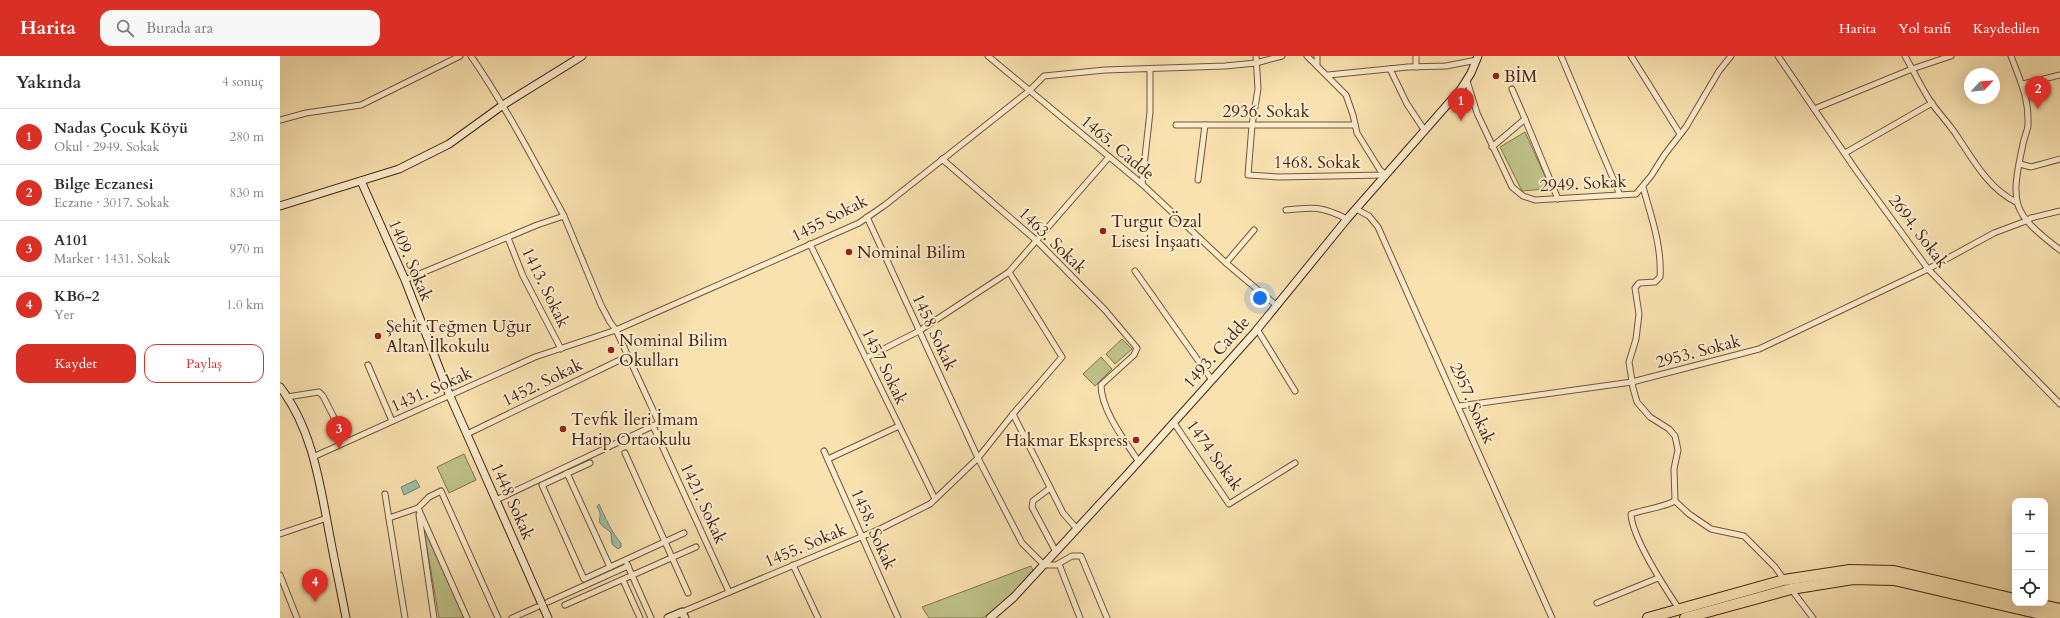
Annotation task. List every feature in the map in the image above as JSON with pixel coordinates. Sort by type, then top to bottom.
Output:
[{"type":"highway","points":[[1648,618],[1784,580],[1850,570],[1894,572],[2012,598]]},
{"type":"highway","points":[[1685,618],[1791,589],[1853,579],[1894,580],[2057,614]]},
{"type":"highway","points":[[2039,606],[2057,614]]},
{"type":"street","points":[[280,120],[306,113],[361,106],[460,56]]},
{"type":"street","points":[[471,56],[503,105],[564,216],[601,305],[616,330],[659,423],[496,500]]},
{"type":"street","points":[[280,206],[399,168],[449,144],[503,105],[582,56]]},
{"type":"street","name":"1465. Cadde","points":[[988,56],[1142,184],[1226,263],[1277,306]]},
{"type":"street","points":[[1252,125],[1258,89],[1256,56]]},
{"type":"street","name":"1455 Sokak","points":[[561,349],[616,330],[859,223],[1029,90],[1044,76],[1105,70],[1184,69],[1256,63],[1282,56]]},
{"type":"street","points":[[1307,56],[1328,75],[1346,95],[1357,133],[1380,170],[1386,175]]},
{"type":"street","points":[[1317,56],[1317,65]]},
{"type":"street","points":[[1416,56],[1416,67]]},
{"type":"street","points":[[1561,56],[1587,118],[1600,144],[1620,195]]},
{"type":"street","points":[[1631,56],[1680,134]]},
{"type":"street","name":"2949. Sokak","points":[[1467,81],[1474,98],[1477,113],[1492,147],[1512,187],[1523,196],[1535,200],[1636,194],[1643,187],[1698,109],[1719,71],[1731,56]]},
{"type":"street","name":"2694. Sokak","points":[[1778,56],[1844,153],[1928,269],[2060,404]]},
{"type":"street","points":[[1905,56],[1932,103],[1986,176],[2008,198],[2016,202]]},
{"type":"street","points":[[1814,109],[1912,69],[1951,56]]},
{"type":"street","points":[[2012,56],[2023,84],[2028,108],[2028,128],[2017,177],[2016,202],[2026,221],[2060,250]]},
{"type":"street","points":[[1328,75],[1416,67],[1446,66],[1478,58]]},
{"type":"street","name":"1493. Cadde","points":[[990,618],[1014,597],[1044,565],[1139,462],[1257,329],[1347,219],[1467,81],[1478,58]]},
{"type":"street","points":[[1142,184],[1150,112],[1150,69]]},
{"type":"street","points":[[1390,69],[1407,104],[1425,131]]},
{"type":"street","points":[[2023,84],[2060,76]]},
{"type":"street","points":[[1512,89],[1558,198]]},
{"type":"street","points":[[1844,153],[1932,103]]},
{"type":"street","points":[[1492,147],[1525,119]]},
{"type":"street","name":"2936. Sokak","points":[[1176,125],[1355,125]]},
{"type":"street","points":[[1198,180],[1205,125]]},
{"type":"street","name":"1468. Sokak","points":[[1252,125],[1248,175],[1279,177],[1386,175]]},
{"type":"street","points":[[866,358],[919,331],[1009,272],[1109,156]]},
{"type":"street","name":"1463. Sokak","points":[[942,159],[1037,241],[1105,310],[1137,348],[1134,355],[1101,385],[1101,395],[1118,431],[1139,462]]},
{"type":"street","points":[[2020,164],[2031,167],[2060,159]]},
{"type":"street","name":"1409. Sokak","points":[[361,181],[405,280],[450,396]]},
{"type":"street","points":[[1643,187],[1657,241],[1660,277],[1655,282],[1639,284],[1635,288],[1639,314],[1636,340],[1629,362],[1637,402],[1650,417],[1668,429],[1675,436],[1678,450],[1674,469],[1674,501],[1689,514],[1711,529],[1744,536],[1775,567],[1813,618]]},
{"type":"street","points":[[1286,210],[1309,208],[1329,210],[1347,219]]},
{"type":"street","name":"2957. Sokak","points":[[1356,209],[1368,216],[1378,227],[1459,406],[1552,618]]},
{"type":"street","name":"2953. Sokak","points":[[1459,406],[1632,382],[1759,349],[1928,269],[1994,233],[2031,218],[2060,211]]},
{"type":"street","points":[[405,280],[537,225],[564,216]]},
{"type":"street","name":"1458 Sokak","points":[[866,217],[978,458],[1022,543],[1044,565]]},
{"type":"street","points":[[1226,263],[1254,230]]},
{"type":"street","name":"1413. Sokak","points":[[508,238],[523,276],[561,349]]},
{"type":"street","name":"1457 Sokak","points":[[810,244],[935,499]]},
{"type":"street","points":[[1135,271],[1212,380]]},
{"type":"street","name":"1455. Sokak","points":[[684,615],[730,592],[863,536],[930,504],[978,458],[1013,414],[1062,357],[1009,272]]},
{"type":"street","points":[[1257,329],[1295,391]]},
{"type":"street","name":"1431. Sokak","points":[[313,457],[535,357],[561,349]]},
{"type":"street","name":"1452. Sokak","points":[[467,434],[628,356]]},
{"type":"street","points":[[368,365],[392,421]]},
{"type":"street","points":[[280,387],[304,428],[313,457],[346,618]]},
{"type":"street","points":[[287,397],[319,392],[323,396],[346,441]]},
{"type":"street","name":"1448 Sokak","points":[[450,396],[548,618]]},
{"type":"street","points":[[1013,414],[1063,513],[1077,529]]},
{"type":"street","name":"1474 Sokak","points":[[1174,423],[1229,504],[1295,463]]},
{"type":"street","name":"1421. Sokak","points":[[653,426],[730,592]]},
{"type":"street","points":[[828,459],[899,426]]},
{"type":"street","name":"1458. Sokak","points":[[824,451],[863,536],[898,618]]},
{"type":"street","points":[[625,453],[688,593]]},
{"type":"street","points":[[590,463],[542,485],[584,579],[684,533]]},
{"type":"street","points":[[567,473],[610,567]]},
{"type":"street","points":[[1050,488],[1033,501],[1032,507],[1056,552]]},
{"type":"street","points":[[389,518],[418,508],[430,497],[441,491],[498,618]]},
{"type":"street","points":[[385,494],[405,618]]},
{"type":"street","points":[[1674,501],[1665,506],[1645,509],[1631,514],[1631,522],[1658,578],[1679,609]]},
{"type":"street","points":[[418,508],[434,618]]},
{"type":"street","points":[[418,508],[467,618]]},
{"type":"street","points":[[280,534],[326,518]]},
{"type":"street","points":[[565,605],[696,547]]},
{"type":"street","points":[[1044,565],[1059,564],[1072,556],[1081,556],[1107,618]]},
{"type":"street","points":[[625,560],[651,618]]},
{"type":"street","points":[[1059,564],[1080,618]]},
{"type":"street","points":[[794,565],[818,618]]},
{"type":"street","points":[[548,602],[628,566]]},
{"type":"street","points":[[280,576],[297,618]]},
{"type":"street","points":[[1597,602],[1658,578]]},
{"type":"street","points":[[623,580],[640,618]]},
{"type":"street","points":[[512,618],[535,608]]},
{"type":"street","points":[[668,618],[684,615]]},
{"type":"green space","points":[[1525,132],[1549,185],[1545,189],[1522,191],[1500,147]]},
{"type":"green space","points":[[1122,339],[1132,349],[1115,364],[1106,354]]},
{"type":"green space","points":[[1101,357],[1112,369],[1095,386],[1083,374]]},
{"type":"green space","points":[[464,454],[476,480],[449,493],[437,467]]},
{"type":"green space","points":[[423,525],[464,618],[439,618]]},
{"type":"green space","points":[[1031,566],[1033,570],[1009,597],[996,609],[982,618],[929,618],[922,607]]},
{"type":"shaded area","points":[[416,480],[420,487],[404,495],[401,487]]},
{"type":"shaded area","points":[[599,504],[612,530],[621,543],[621,547],[618,549],[612,544],[611,533],[600,523],[600,512],[597,507]]},
{"type":"place","name":"BİM","points":[[1496,76]]},
{"type":"place","name":"Bilge Eczanesi","points":[[2038,109]]},
{"type":"place","name":"Nadas Çocuk Köyü","points":[[1461,121]]},
{"type":"place","name":"Turgut Özal Lisesi İnşaatı","points":[[1103,231]]},
{"type":"place","name":"Nominal Bilim","points":[[849,252]]},
{"type":"place","name":"Şehit Teğmen Uğur Altan İlkokulu","points":[[378,336]]},
{"type":"place","name":"Nominal Bilim Okulları","points":[[611,350]]},
{"type":"place","name":"Tevfik İleri İmam Hatip Ortaokulu","points":[[563,429]]},
{"type":"place","name":"Hakmar Ekspress","points":[[1136,440]]},
{"type":"place","name":"A101","points":[[339,449]]},
{"type":"place","name":"KB6-2","points":[[315,602]]}]
